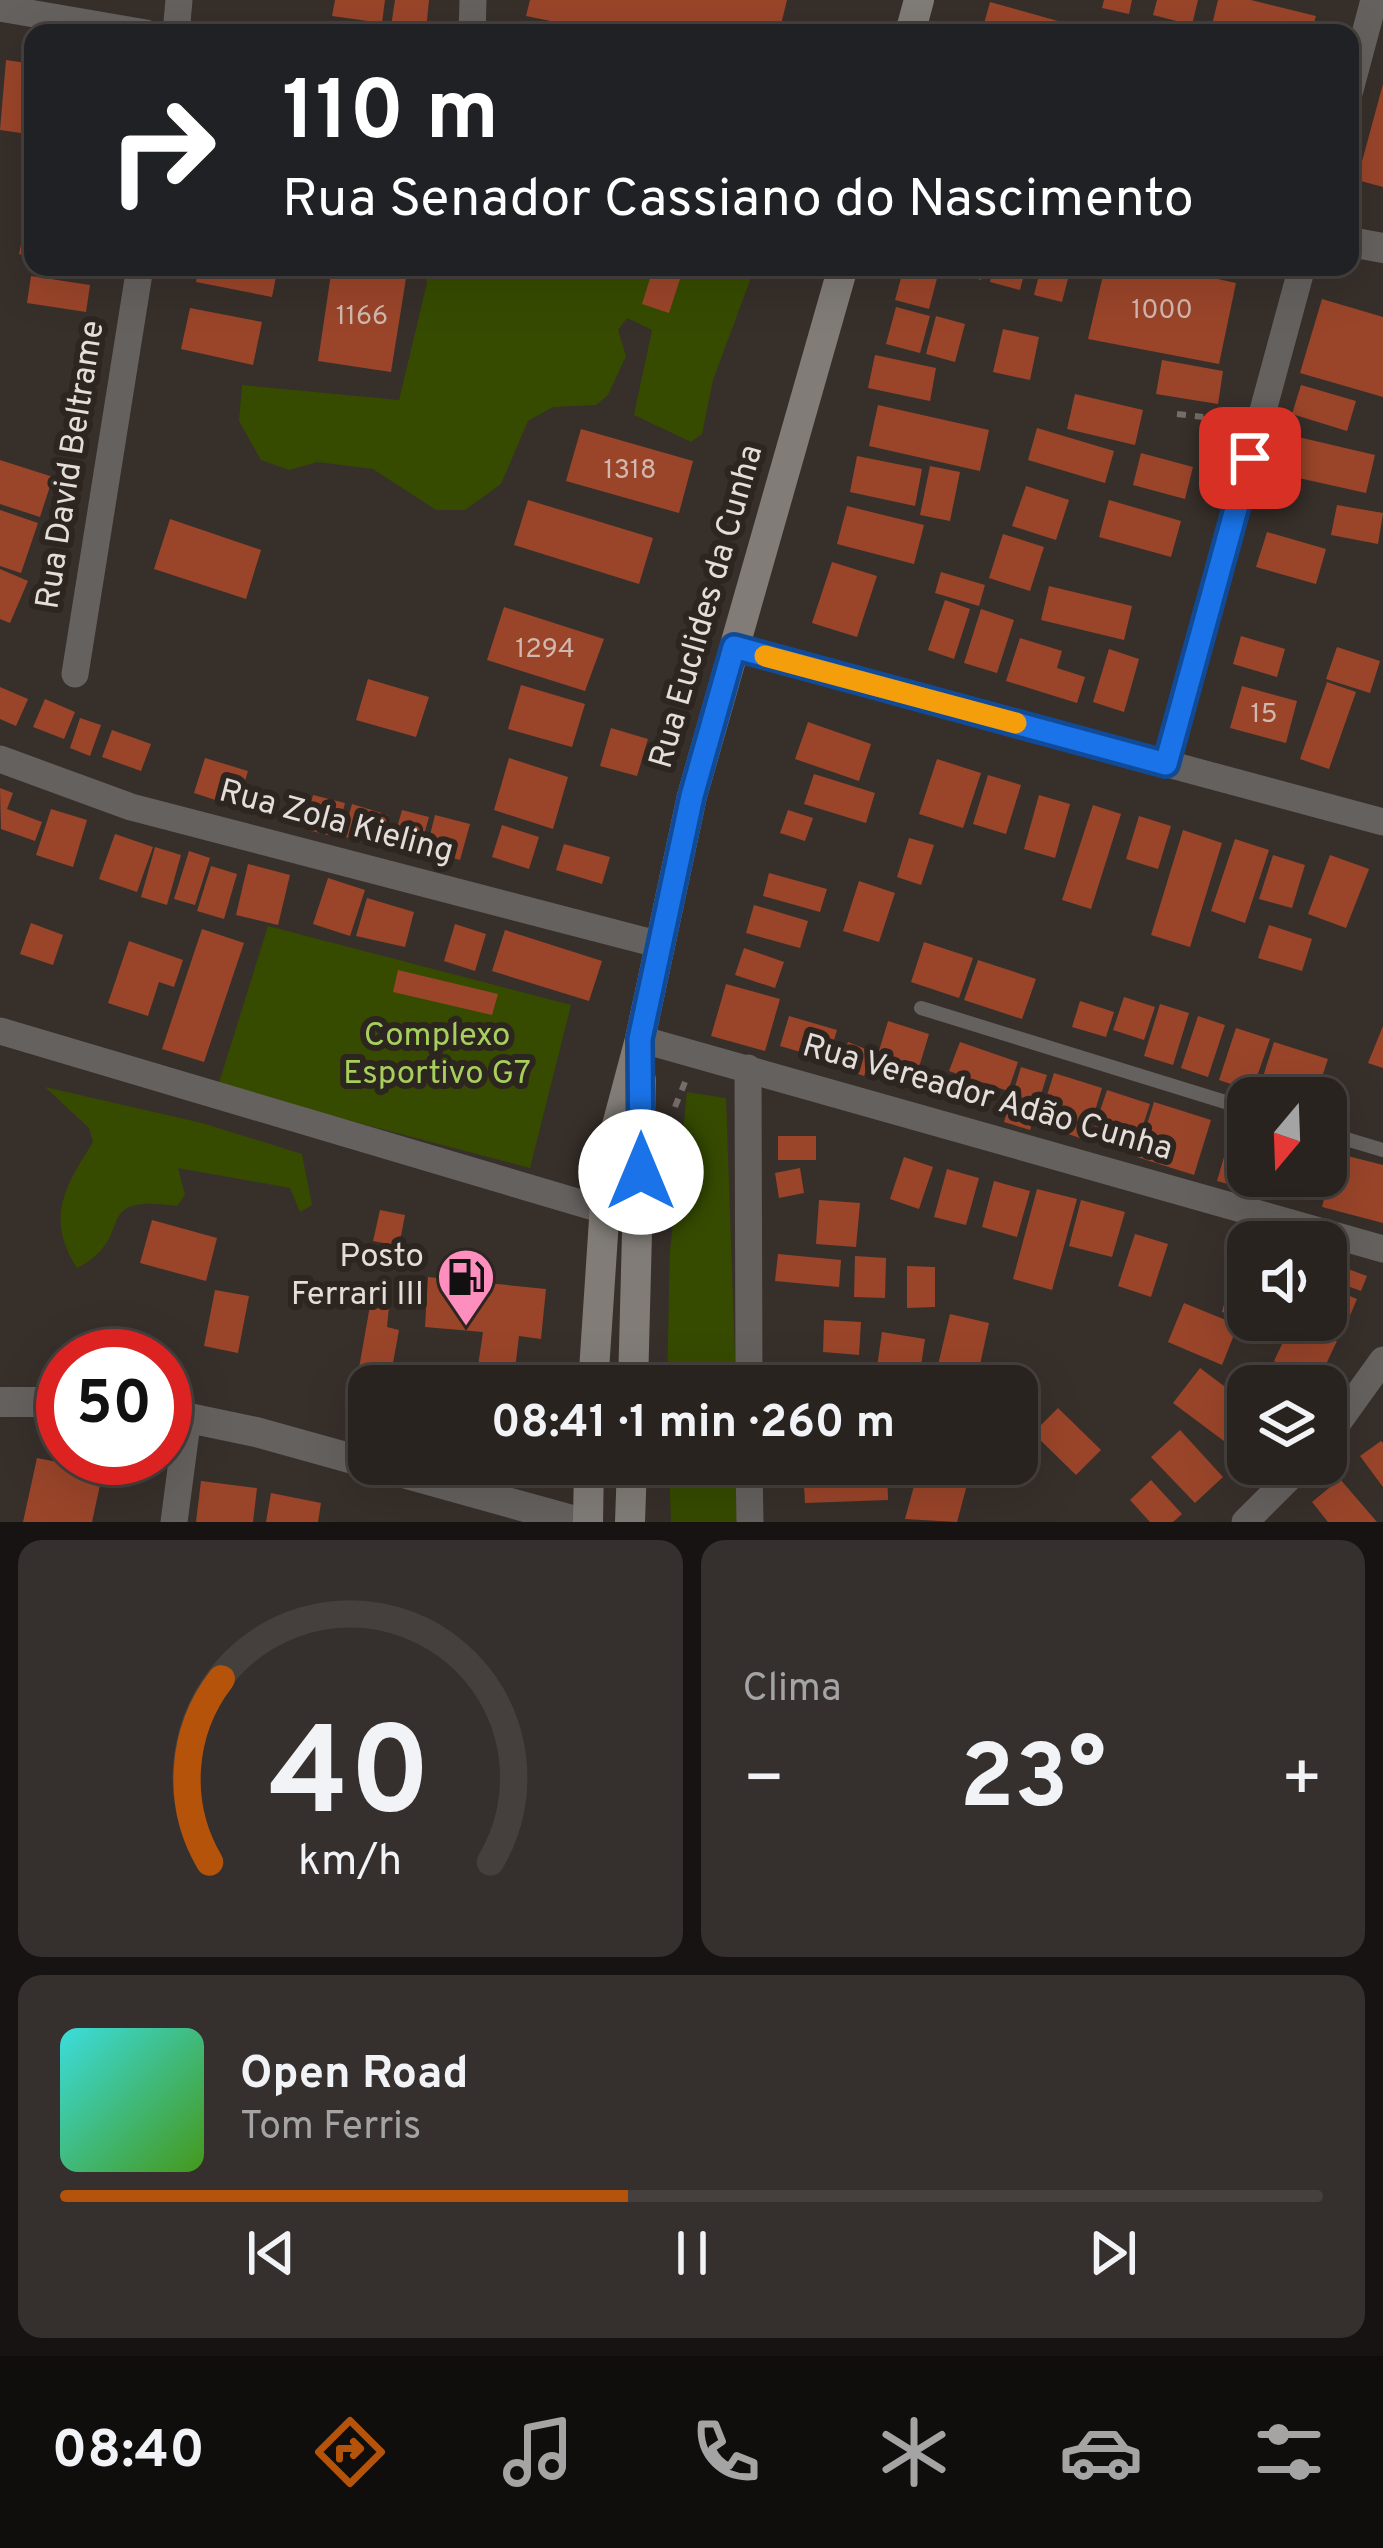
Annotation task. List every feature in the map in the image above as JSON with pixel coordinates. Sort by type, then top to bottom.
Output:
[{"type":"main road","name":"Rua Euclides da Cunha","points":[[593,1365],[608,1159],[640,1039],[657,944],[734,647],[840,276]]},
{"type":"main road","name":"Rua Euclides da Cunha","points":[[634,1365],[640,1039]]},
{"type":"main road","points":[[604,1210],[622,1221],[639,1248]]},
{"type":"main road","points":[[583,1522],[587,1485]]},
{"type":"main road","points":[[630,1522],[631,1485]]},
{"type":"street","points":[[1359,56],[1374,0]]},
{"type":"street","points":[[0,8],[93,24]]},
{"type":"street","name":"Rua David Beltrame","points":[[75,674],[139,276]]},
{"type":"street","points":[[1166,764],[1300,276]]},
{"type":"street","points":[[734,647],[1383,821]]},
{"type":"street","name":"Rua Zola Kieling","points":[[0,759],[131,807],[657,944]]},
{"type":"street","points":[[0,1031],[604,1210]]},
{"type":"street","name":"Rua Vereador Adão Cunha","points":[[640,1039],[1383,1249]]},
{"type":"street","points":[[748,1068],[749,1365]]},
{"type":"street","points":[[1347,1410],[1383,1360]]},
{"type":"street","points":[[0,1402],[36,1402]]},
{"type":"street","points":[[192,1419],[583,1522]]},
{"type":"street","points":[[174,1522],[175,1485]]},
{"type":"street","points":[[749,1485],[750,1522]]},
{"type":"street","points":[[1245,1522],[1282,1485]]},
{"type":"lane","points":[[921,1008],[1227,1103]]},
{"type":"lane","points":[[1347,1139],[1383,1150]]},
{"type":"path","points":[[1177,414],[1203,417],[1226,410]]},
{"type":"green space","points":[[425,276],[752,276],[713,380],[702,434],[691,442],[634,415],[652,330],[627,318],[618,330],[626,356],[608,395],[596,405],[553,407],[528,421],[501,484],[465,510],[436,510],[373,469],[317,462],[289,470],[261,460],[239,421],[242,385],[399,400]]},
{"type":"green space","name":"Complexo Esportivo G7","points":[[268,926],[571,1005],[530,1168],[218,1086]]},
{"type":"green space","points":[[45,1087],[202,1123],[302,1154],[312,1205],[300,1212],[290,1188],[178,1168],[185,1195],[177,1206],[149,1204],[122,1212],[106,1243],[77,1268],[67,1250],[61,1218],[67,1188],[93,1142],[89,1128]]},
{"type":"green space","points":[[687,1092],[726,1098],[735,1365],[667,1365],[670,1251]]},
{"type":"green space","points":[[670,1485],[736,1485],[737,1522],[671,1522]]},
{"type":"building","points":[[335,0],[385,0],[382,23],[332,16]]},
{"type":"building","points":[[395,0],[429,0],[427,24],[391,24]]},
{"type":"building","points":[[530,0],[787,0],[781,24],[566,24],[526,16]]},
{"type":"building","points":[[1104,0],[1132,0],[1129,14],[1102,8]]},
{"type":"building","points":[[1157,0],[1198,0],[1192,24],[1153,15]]},
{"type":"building","points":[[1218,0],[1251,0],[1316,16],[1314,24],[1212,24]]},
{"type":"building","points":[[990,2],[1065,23],[1065,24],[984,24]]},
{"type":"building","points":[[6,60],[24,63],[24,133],[0,130]]},
{"type":"building","points":[[1383,84],[1383,187],[1359,181]]},
{"type":"building","points":[[31,276],[90,285],[86,312],[27,303]]},
{"type":"building","points":[[197,276],[276,276],[272,297],[196,282]]},
{"type":"building","points":[[331,276],[406,276],[391,372],[318,361]]},
{"type":"building","points":[[651,276],[681,276],[669,313],[642,304]]},
{"type":"building","points":[[902,276],[938,276],[929,309],[895,300]]},
{"type":"building","points":[[992,276],[1024,276],[1020,290],[990,282]]},
{"type":"building","points":[[1039,276],[1069,276],[1062,302],[1034,295]]},
{"type":"building","points":[[1103,276],[1204,276],[1236,283],[1219,364],[1088,339]]},
{"type":"building","points":[[1322,299],[1383,317],[1383,397],[1300,373]]},
{"type":"building","points":[[896,307],[930,316],[920,353],[886,344]]},
{"type":"building","points":[[190,308],[262,322],[253,365],[181,349]]},
{"type":"building","points":[[936,316],[965,324],[955,362],[926,354]]},
{"type":"building","points":[[1003,329],[1039,337],[1030,380],[993,372]]},
{"type":"building","points":[[875,355],[936,368],[930,401],[868,388]]},
{"type":"building","points":[[1162,360],[1223,371],[1218,404],[1156,394]]},
{"type":"building","points":[[1301,385],[1356,401],[1347,431],[1292,414]]},
{"type":"building","points":[[1075,394],[1143,410],[1135,445],[1067,429]]},
{"type":"building","points":[[878,405],[989,430],[980,471],[869,446]]},
{"type":"building","points":[[1037,428],[1114,451],[1105,483],[1028,460]]},
{"type":"building","points":[[581,429],[693,461],[679,513],[566,481]]},
{"type":"building","points":[[1294,436],[1375,455],[1366,493],[1285,475]]},
{"type":"building","points":[[1141,453],[1193,467],[1185,499],[1133,485]]},
{"type":"building","points":[[857,456],[922,469],[915,506],[850,492]]},
{"type":"building","points":[[0,460],[53,477],[40,517],[0,504]]},
{"type":"building","points":[[930,466],[960,472],[950,521],[920,515]]},
{"type":"building","points":[[1026,486],[1069,500],[1056,540],[1012,526]]},
{"type":"building","points":[[528,500],[653,538],[639,584],[514,545]]},
{"type":"building","points":[[1109,500],[1181,521],[1171,557],[1099,537]]},
{"type":"building","points":[[1337,505],[1383,513],[1378,544],[1331,535]]},
{"type":"building","points":[[847,506],[924,525],[914,564],[837,544]]},
{"type":"building","points":[[0,510],[38,523],[21,573],[0,566]]},
{"type":"building","points":[[170,519],[261,550],[246,599],[154,569]]},
{"type":"building","points":[[1267,532],[1326,549],[1316,584],[1256,567]]},
{"type":"building","points":[[1003,534],[1044,547],[1030,591],[989,578]]},
{"type":"building","points":[[832,562],[877,576],[857,637],[812,623]]},
{"type":"building","points":[[0,569],[28,581],[10,623],[0,619]]},
{"type":"building","points":[[941,572],[985,585],[979,606],[935,593]]},
{"type":"building","points":[[1049,586],[1132,606],[1124,640],[1041,620]]},
{"type":"building","points":[[945,600],[970,609],[954,659],[928,650]]},
{"type":"building","points":[[504,607],[604,639],[585,691],[487,660]]},
{"type":"building","points":[[981,609],[1014,620],[997,673],[964,663]]},
{"type":"building","points":[[1241,636],[1285,649],[1277,677],[1233,664]]},
{"type":"building","points":[[1020,638],[1062,651],[1057,668],[1085,677],[1077,703],[1006,681]]},
{"type":"building","points":[[1337,647],[1380,661],[1370,693],[1326,679]]},
{"type":"building","points":[[1109,649],[1139,659],[1124,712],[1093,702]]},
{"type":"building","points":[[368,679],[429,697],[416,737],[356,720]]},
{"type":"building","points":[[1327,682],[1356,692],[1329,769],[1300,759]]},
{"type":"building","points":[[521,685],[585,704],[572,747],[508,729]]},
{"type":"building","points":[[1242,686],[1297,701],[1286,743],[1230,728]]},
{"type":"building","points":[[0,687],[28,699],[16,726],[0,719]]},
{"type":"building","points":[[45,699],[75,712],[64,739],[33,727]]},
{"type":"building","points":[[80,718],[101,725],[90,756],[70,748]]},
{"type":"building","points":[[808,722],[871,744],[859,781],[795,759]]},
{"type":"building","points":[[611,728],[648,739],[637,776],[600,766]]},
{"type":"building","points":[[112,730],[151,744],[141,771],[102,757]]},
{"type":"building","points":[[205,758],[248,771],[237,807],[194,793]]},
{"type":"building","points":[[509,758],[568,777],[553,829],[494,810]]},
{"type":"building","points":[[937,759],[981,773],[963,828],[919,814]]},
{"type":"building","points":[[814,774],[875,793],[866,823],[804,804]]},
{"type":"building","points":[[988,775],[1021,785],[1006,834],[973,824]]},
{"type":"building","points":[[0,788],[13,793],[7,809],[42,822],[35,841],[1,829]]},
{"type":"building","points":[[313,795],[345,803],[336,837],[304,829]]},
{"type":"building","points":[[1039,795],[1070,804],[1055,858],[1024,849]]},
{"type":"building","points":[[352,804],[388,815],[379,847],[343,836]]},
{"type":"building","points":[[1093,805],[1121,814],[1091,909],[1062,900]]},
{"type":"building","points":[[51,809],[87,820],[73,867],[36,855]]},
{"type":"building","points":[[402,810],[429,817],[420,849],[393,842]]},
{"type":"building","points":[[788,810],[813,818],[805,841],[780,833]]},
{"type":"building","points":[[435,815],[470,824],[460,860],[426,851]]},
{"type":"building","points":[[1139,816],[1171,826],[1158,869],[1126,859]]},
{"type":"building","points":[[502,825],[539,837],[529,869],[492,857]]},
{"type":"building","points":[[1183,830],[1222,843],[1190,947],[1151,935]]},
{"type":"building","points":[[115,834],[153,847],[137,892],[99,879]]},
{"type":"building","points":[[909,838],[934,845],[921,885],[897,877]]},
{"type":"building","points":[[1235,839],[1269,850],[1245,923],[1211,911]]},
{"type":"building","points":[[564,844],[610,857],[602,884],[556,870]]},
{"type":"building","points":[[155,847],[181,855],[167,905],[141,897]]},
{"type":"building","points":[[189,851],[210,858],[195,905],[174,899]]},
{"type":"building","points":[[1273,855],[1305,865],[1292,908],[1259,899]]},
{"type":"building","points":[[1330,855],[1369,869],[1346,928],[1308,914]]},
{"type":"building","points":[[248,864],[290,875],[278,925],[236,915]]},
{"type":"building","points":[[211,866],[237,874],[224,919],[197,911]]},
{"type":"building","points":[[769,873],[827,889],[820,912],[763,896]]},
{"type":"building","points":[[328,878],[365,890],[350,936],[313,924]]},
{"type":"building","points":[[859,881],[895,893],[879,942],[843,931]]},
{"type":"building","points":[[367,898],[414,912],[405,947],[356,936]]},
{"type":"building","points":[[754,905],[808,921],[800,948],[746,933]]},
{"type":"building","points":[[31,923],[63,935],[53,965],[20,954]]},
{"type":"building","points":[[455,924],[486,934],[475,971],[444,961]]},
{"type":"building","points":[[1269,925],[1312,939],[1302,971],[1258,958]]},
{"type":"building","points":[[202,929],[244,943],[204,1062],[162,1049]]},
{"type":"building","points":[[505,930],[602,961],[589,1001],[492,971]]},
{"type":"building","points":[[129,941],[183,960],[174,987],[159,982],[148,1016],[108,1003]]},
{"type":"building","points":[[924,942],[973,958],[959,998],[911,982]]},
{"type":"building","points":[[744,948],[784,962],[775,988],[735,975]]},
{"type":"building","points":[[978,960],[1036,979],[1022,1019],[964,1000]]},
{"type":"building","points":[[398,970],[498,994],[492,1015],[393,992]]},
{"type":"building","points":[[726,984],[780,999],[765,1051],[711,1036]]},
{"type":"building","points":[[1124,997],[1155,1007],[1144,1040],[1113,1030]]},
{"type":"building","points":[[1080,1001],[1114,1012],[1106,1037],[1072,1027]]},
{"type":"building","points":[[1160,1004],[1189,1013],[1173,1065],[1144,1056]]},
{"type":"building","points":[[789,1016],[837,1030],[828,1060],[780,1046]]},
{"type":"building","points":[[1198,1016],[1225,1025],[1208,1077],[1181,1068]]},
{"type":"building","points":[[888,1021],[929,1034],[913,1087],[872,1074]]},
{"type":"building","points":[[1383,1026],[1383,1068],[1368,1063]]},
{"type":"building","points":[[1236,1028],[1270,1039],[1257,1077],[1219,1080]]},
{"type":"building","points":[[848,1042],[873,1052],[864,1076],[839,1067]]},
{"type":"building","points":[[960,1042],[1018,1062],[1008,1091],[949,1071]]},
{"type":"building","points":[[1274,1042],[1328,1059],[1322,1077],[1263,1077]]},
{"type":"building","points":[[1021,1067],[1047,1075],[1030,1130],[1004,1122]]},
{"type":"building","points":[[1054,1073],[1102,1088],[1086,1140],[1038,1124]]},
{"type":"building","points":[[1107,1090],[1150,1104],[1134,1152],[1091,1138]]},
{"type":"building","points":[[1154,1102],[1211,1120],[1194,1175],[1137,1157]]},
{"type":"building","points":[[778,1136],[816,1136],[816,1160],[778,1160]]},
{"type":"building","points":[[1227,1146],[1227,1184],[1217,1181]]},
{"type":"building","points":[[1347,1156],[1383,1165],[1383,1223],[1322,1207],[1325,1197],[1347,1197]]},
{"type":"building","points":[[904,1157],[933,1167],[919,1209],[890,1199]]},
{"type":"building","points":[[800,1168],[804,1193],[779,1198],[775,1173]]},
{"type":"building","points":[[947,1169],[979,1178],[966,1225],[934,1217]]},
{"type":"building","points":[[994,1181],[1030,1191],[1017,1237],[982,1227]]},
{"type":"building","points":[[1037,1189],[1077,1199],[1052,1290],[1013,1279]]},
{"type":"building","points":[[819,1200],[860,1203],[856,1247],[816,1244]]},
{"type":"building","points":[[1081,1200],[1125,1212],[1112,1257],[1069,1246]]},
{"type":"building","points":[[380,1210],[405,1215],[399,1246],[373,1241]]},
{"type":"building","points":[[152,1220],[217,1238],[206,1281],[140,1263]]},
{"type":"building","points":[[1135,1234],[1168,1244],[1151,1297],[1118,1286]]},
{"type":"building","points":[[778,1254],[841,1260],[839,1287],[775,1281]]},
{"type":"building","points":[[855,1256],[886,1258],[885,1298],[854,1297]]},
{"type":"building","points":[[907,1266],[935,1267],[935,1307],[907,1308]]},
{"type":"building","points":[[1347,1269],[1367,1276],[1361,1291],[1347,1286]]},
{"type":"building","points":[[428,1277],[546,1289],[541,1339],[519,1336],[516,1365],[478,1365],[483,1332],[425,1327]]},
{"type":"building","points":[[215,1290],[249,1296],[238,1353],[204,1346]]},
{"type":"building","points":[[1347,1295],[1357,1299],[1347,1317]]},
{"type":"building","points":[[371,1300],[389,1307],[387,1327],[399,1330],[393,1363],[399,1365],[360,1365]]},
{"type":"building","points":[[1184,1303],[1227,1321],[1227,1341],[1232,1341],[1222,1365],[1168,1342]]},
{"type":"building","points":[[950,1314],[989,1323],[980,1365],[938,1365]]},
{"type":"building","points":[[824,1320],[861,1322],[859,1355],[823,1352]]},
{"type":"building","points":[[882,1332],[925,1339],[921,1365],[877,1365]]},
{"type":"building","points":[[1284,1341],[1337,1341],[1326,1365],[1274,1361]]},
{"type":"building","points":[[1200,1368],[1227,1388],[1227,1443],[1173,1403]]},
{"type":"building","points":[[1058,1408],[1101,1450],[1076,1475],[1038,1438],[1038,1428]]},
{"type":"building","points":[[1180,1430],[1223,1477],[1195,1503],[1151,1457]]},
{"type":"building","points":[[1383,1443],[1383,1487],[1360,1456]]},
{"type":"building","points":[[36,1463],[36,1485],[100,1485],[92,1522],[23,1522]]},
{"type":"building","points":[[1151,1480],[1182,1514],[1173,1522],[1150,1522],[1130,1500]]},
{"type":"building","points":[[201,1481],[257,1488],[253,1522],[196,1522]]},
{"type":"building","points":[[804,1485],[888,1485],[888,1500],[805,1503]]},
{"type":"building","points":[[914,1485],[967,1485],[957,1522],[905,1519]]},
{"type":"building","points":[[1333,1485],[1345,1485],[1377,1522],[1328,1522],[1312,1502]]},
{"type":"building","points":[[271,1493],[321,1503],[318,1522],[266,1522]]},
{"type":"slow traffic","points":[[765,656],[1016,723]]},
{"type":"place","name":"Posto Ferrari III","points":[[466,1328]]},
{"type":"route","points":[[641,1172],[640,1039],[692,796],[734,647],[1166,764],[1250,458]]}]
